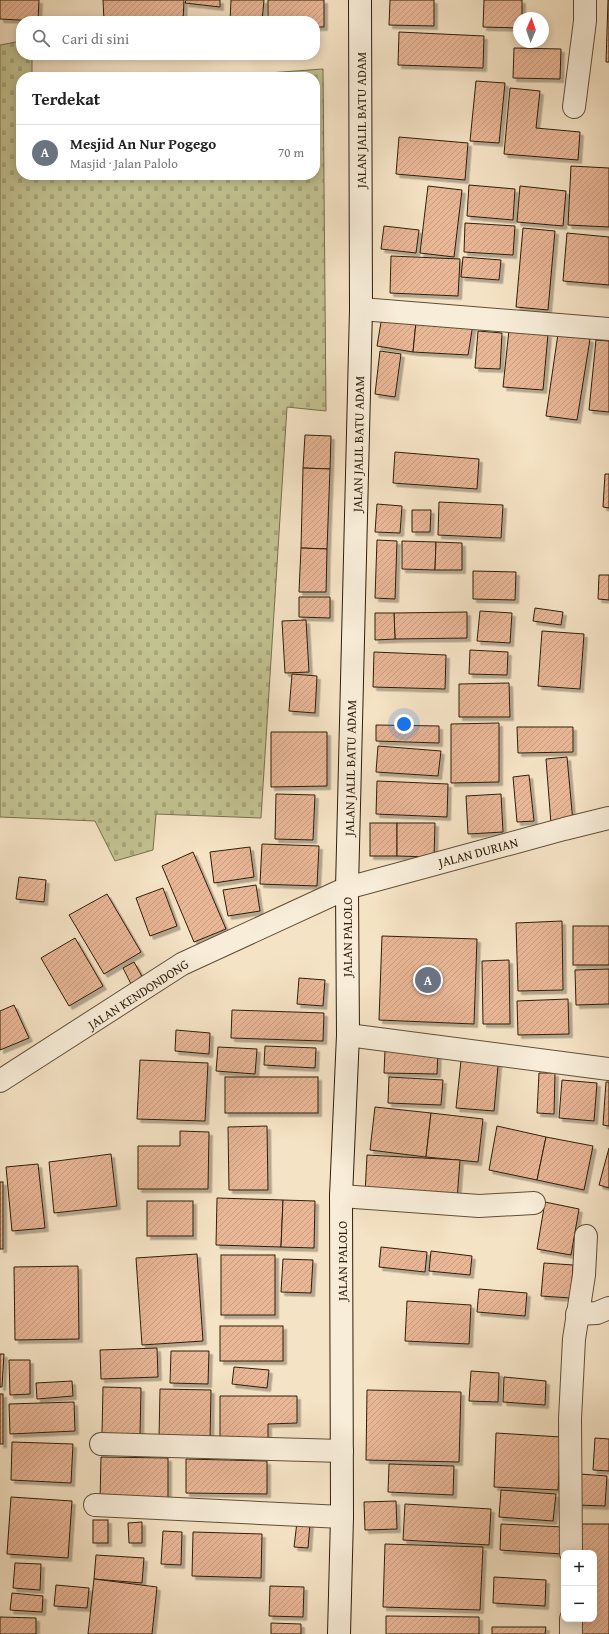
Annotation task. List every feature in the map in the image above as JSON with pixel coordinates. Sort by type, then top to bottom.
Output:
[{"type":"street","name":"JALAN JALIL BATU ADAM","points":[[347,888],[361,309],[360,0]]},
{"type":"street","points":[[574,107],[585,21],[585,0]]},
{"type":"street","points":[[361,309],[609,328]]},
{"type":"street","name":"JALAN DURIAN","points":[[347,888],[609,818]]},
{"type":"street","name":"JALAN PALOLO","points":[[339,1634],[342,1517],[342,1196],[348,1035],[347,888]]},
{"type":"street","name":"JALAN KENDONDONG","points":[[0,1081],[182,964],[347,888]]},
{"type":"street","points":[[348,1035],[609,1069]]},
{"type":"street","points":[[342,1196],[479,1206],[534,1203]]},
{"type":"street","points":[[571,1550],[570,1420],[574,1339],[584,1275],[586,1236]]},
{"type":"street","points":[[577,1314],[597,1313],[609,1308]]},
{"type":"street","points":[[101,1444],[342,1451]]},
{"type":"street","points":[[95,1505],[342,1517]]},
{"type":"street","points":[[571,1622],[571,1634]]},
{"type":"green space","points":[[16,42],[16,60],[32,60],[32,72],[16,72],[16,180],[320,180],[320,72],[282,72],[323,69],[326,411],[287,407],[261,818],[156,814],[153,850],[115,861],[95,821],[0,817],[0,45]]},
{"type":"building","points":[[0,0],[39,0],[38,16],[16,16],[16,20],[0,19]]},
{"type":"building","points":[[103,0],[184,0],[183,16],[104,16]]},
{"type":"building","points":[[186,0],[220,0],[220,7],[185,3]]},
{"type":"building","points":[[231,0],[264,0],[262,16],[230,16]]},
{"type":"building","points":[[268,0],[324,0],[324,27],[320,27],[320,16],[268,16]]},
{"type":"building","points":[[390,0],[434,0],[434,26],[389,25]]},
{"type":"building","points":[[484,0],[522,0],[522,12],[513,12],[513,28],[483,27]]},
{"type":"building","points":[[608,0],[609,62],[606,62]]},
{"type":"building","points":[[399,32],[484,36],[483,68],[398,65]]},
{"type":"building","points":[[514,48],[561,49],[560,79],[513,78]]},
{"type":"building","points":[[476,81],[505,83],[499,143],[470,141]]},
{"type":"building","points":[[510,88],[540,91],[536,128],[580,132],[578,160],[504,154]]},
{"type":"building","points":[[399,137],[468,143],[465,180],[396,174]]},
{"type":"building","points":[[571,166],[609,168],[609,227],[568,225]]},
{"type":"building","points":[[469,185],[515,189],[513,220],[467,216]]},
{"type":"building","points":[[428,186],[462,190],[454,257],[420,253]]},
{"type":"building","points":[[520,186],[566,191],[563,226],[517,222]]},
{"type":"building","points":[[465,223],[515,226],[513,255],[464,252]]},
{"type":"building","points":[[384,226],[419,230],[416,253],[381,249]]},
{"type":"building","points":[[523,228],[555,231],[548,310],[516,307]]},
{"type":"building","points":[[567,233],[609,237],[609,285],[563,281]]},
{"type":"building","points":[[391,256],[460,259],[458,296],[390,293]]},
{"type":"building","points":[[463,257],[501,260],[499,280],[461,277]]},
{"type":"building","points":[[381,322],[416,322],[413,352],[377,346]]},
{"type":"building","points":[[416,322],[473,324],[468,355],[413,352]]},
{"type":"building","points":[[509,330],[548,334],[543,390],[503,387]]},
{"type":"building","points":[[478,331],[502,333],[500,369],[475,368]]},
{"type":"building","points":[[558,334],[590,339],[577,420],[546,416]]},
{"type":"building","points":[[596,340],[609,341],[609,412],[589,410]]},
{"type":"building","points":[[380,351],[401,354],[395,397],[375,394]]},
{"type":"building","points":[[305,435],[331,436],[330,469],[303,468]]},
{"type":"building","points":[[395,452],[479,459],[477,489],[393,483]]},
{"type":"building","points":[[303,468],[330,469],[327,549],[301,548]]},
{"type":"building","points":[[605,474],[609,474],[609,508],[603,507]]},
{"type":"building","points":[[439,502],[503,505],[501,538],[438,535]]},
{"type":"building","points":[[377,504],[402,506],[400,533],[375,532]]},
{"type":"building","points":[[412,510],[431,510],[430,532],[412,532]]},
{"type":"building","points":[[377,540],[397,541],[395,599],[375,598]]},
{"type":"building","points":[[402,541],[436,542],[435,570],[402,569]]},
{"type":"building","points":[[436,542],[462,543],[462,570],[435,570]]},
{"type":"building","points":[[301,548],[327,549],[326,592],[299,592]]},
{"type":"building","points":[[473,571],[516,572],[515,600],[473,599]]},
{"type":"building","points":[[599,575],[609,575],[609,600],[598,599]]},
{"type":"building","points":[[299,597],[330,597],[330,618],[299,617]]},
{"type":"building","points":[[535,608],[563,612],[561,625],[533,621]]},
{"type":"building","points":[[480,611],[512,613],[510,643],[477,641]]},
{"type":"building","points":[[467,612],[467,638],[395,639],[394,613]]},
{"type":"building","points":[[375,613],[394,613],[395,639],[375,640]]},
{"type":"building","points":[[306,620],[309,672],[285,673],[282,621]]},
{"type":"building","points":[[542,631],[584,634],[580,689],[538,686]]},
{"type":"building","points":[[470,650],[508,652],[507,675],[469,674]]},
{"type":"building","points":[[374,652],[446,655],[445,689],[373,687]]},
{"type":"building","points":[[292,674],[317,676],[315,713],[289,711]]},
{"type":"building","points":[[509,683],[510,717],[459,717],[459,684]]},
{"type":"building","points":[[499,723],[499,782],[451,783],[451,724]]},
{"type":"building","points":[[376,725],[439,726],[439,743],[376,741]]},
{"type":"building","points":[[517,727],[573,727],[573,752],[518,753]]},
{"type":"building","points":[[271,732],[327,732],[327,786],[271,787]]},
{"type":"building","points":[[378,746],[441,751],[438,776],[376,772]]},
{"type":"building","points":[[567,757],[573,822],[551,824],[546,759]]},
{"type":"building","points":[[529,775],[534,821],[517,822],[513,777]]},
{"type":"building","points":[[377,781],[448,784],[447,817],[376,814]]},
{"type":"building","points":[[276,794],[315,795],[313,840],[275,839]]},
{"type":"building","points":[[501,794],[503,832],[468,834],[466,796]]},
{"type":"building","points":[[370,823],[397,823],[397,856],[370,856]]},
{"type":"building","points":[[397,823],[435,823],[434,857],[397,856]]},
{"type":"building","points":[[262,844],[319,846],[317,886],[260,884]]},
{"type":"building","points":[[250,847],[254,877],[214,883],[210,852]]},
{"type":"building","points":[[193,852],[226,929],[194,942],[162,866]]},
{"type":"building","points":[[19,877],[46,880],[44,902],[16,899]]},
{"type":"building","points":[[256,885],[260,911],[228,916],[223,890]]},
{"type":"building","points":[[163,888],[177,926],[150,936],[136,898]]},
{"type":"building","points":[[107,894],[141,952],[104,974],[69,915]]},
{"type":"building","points":[[562,921],[563,990],[518,991],[516,923]]},
{"type":"building","points":[[573,926],[609,926],[609,965],[573,965]]},
{"type":"building","points":[[382,936],[477,939],[474,1024],[379,1020]]},
{"type":"building","points":[[75,938],[103,986],[69,1006],[41,958]]},
{"type":"building","points":[[509,960],[510,1024],[483,1024],[482,961]]},
{"type":"building","points":[[134,962],[144,980],[132,986],[123,968]]},
{"type":"building","points":[[609,969],[609,1004],[576,1005],[575,970]]},
{"type":"building","points":[[299,978],[325,980],[323,1006],[297,1004]]},
{"type":"building","points":[[568,999],[569,1034],[518,1035],[517,1001]]},
{"type":"building","points":[[14,1005],[29,1038],[0,1050],[0,1011]]},
{"type":"building","points":[[232,1010],[324,1013],[323,1041],[231,1038]]},
{"type":"building","points":[[176,1030],[210,1033],[209,1054],[175,1051]]},
{"type":"building","points":[[265,1046],[316,1048],[315,1068],[264,1065]]},
{"type":"building","points":[[218,1047],[257,1049],[255,1074],[216,1071]]},
{"type":"building","points":[[385,1050],[438,1051],[437,1074],[384,1073]]},
{"type":"building","points":[[462,1051],[499,1055],[494,1111],[456,1108]]},
{"type":"building","points":[[140,1060],[208,1063],[205,1121],[137,1119]]},
{"type":"building","points":[[539,1073],[555,1073],[554,1114],[537,1113]]},
{"type":"building","points":[[225,1077],[318,1077],[318,1113],[225,1113]]},
{"type":"building","points":[[389,1077],[443,1080],[441,1105],[388,1103]]},
{"type":"building","points":[[562,1080],[597,1083],[594,1121],[559,1118]]},
{"type":"building","points":[[606,1082],[609,1082],[609,1126],[603,1125]]},
{"type":"building","points":[[375,1107],[431,1113],[426,1157],[370,1150]]},
{"type":"building","points":[[431,1113],[483,1119],[478,1162],[426,1157]]},
{"type":"building","points":[[267,1126],[268,1190],[229,1190],[228,1127]]},
{"type":"building","points":[[497,1126],[546,1137],[537,1180],[489,1170]]},
{"type":"building","points":[[180,1131],[209,1132],[208,1189],[138,1189],[138,1146],[180,1146]]},
{"type":"building","points":[[546,1137],[593,1146],[584,1190],[537,1180]]},
{"type":"building","points":[[609,1148],[609,1188],[599,1185]]},
{"type":"building","points":[[111,1154],[117,1206],[54,1213],[49,1162]]},
{"type":"building","points":[[367,1155],[460,1160],[457,1200],[365,1194]]},
{"type":"building","points":[[38,1164],[45,1228],[12,1231],[6,1167]]},
{"type":"building","points":[[0,1182],[3,1182],[3,1249],[0,1249]]},
{"type":"building","points":[[217,1198],[283,1200],[281,1247],[216,1245]]},
{"type":"building","points":[[283,1200],[315,1201],[314,1248],[281,1247]]},
{"type":"building","points":[[147,1201],[193,1201],[193,1236],[147,1236]]},
{"type":"building","points":[[545,1202],[579,1209],[571,1255],[537,1249]]},
{"type":"building","points":[[381,1247],[427,1252],[425,1272],[379,1267]]},
{"type":"building","points":[[431,1251],[472,1256],[470,1275],[429,1271]]},
{"type":"building","points":[[197,1254],[203,1341],[142,1345],[136,1258]]},
{"type":"building","points":[[221,1255],[275,1255],[275,1315],[221,1315]]},
{"type":"building","points":[[283,1259],[313,1260],[311,1293],[281,1292]]},
{"type":"building","points":[[544,1263],[573,1265],[571,1298],[541,1296]]},
{"type":"building","points":[[78,1266],[79,1339],[15,1340],[14,1267]]},
{"type":"building","points":[[479,1289],[527,1293],[525,1316],[477,1312]]},
{"type":"building","points":[[407,1301],[471,1305],[469,1344],[405,1341]]},
{"type":"building","points":[[220,1326],[283,1326],[283,1361],[220,1361]]},
{"type":"building","points":[[157,1348],[158,1377],[101,1379],[100,1350]]},
{"type":"building","points":[[171,1351],[209,1351],[208,1384],[170,1383]]},
{"type":"building","points":[[0,1354],[4,1354],[2,1387],[0,1387]]},
{"type":"building","points":[[9,1360],[30,1360],[30,1394],[10,1395]]},
{"type":"building","points":[[234,1367],[269,1370],[267,1388],[232,1384]]},
{"type":"building","points":[[471,1371],[499,1373],[498,1402],[469,1401]]},
{"type":"building","points":[[504,1377],[546,1381],[545,1405],[503,1402]]},
{"type":"building","points":[[72,1381],[73,1396],[37,1399],[36,1383]]},
{"type":"building","points":[[103,1387],[141,1388],[140,1435],[102,1434]]},
{"type":"building","points":[[160,1389],[211,1390],[210,1440],[159,1439]]},
{"type":"building","points":[[367,1390],[461,1392],[459,1462],[366,1460]]},
{"type":"building","points":[[0,1394],[3,1394],[3,1444],[0,1444]]},
{"type":"building","points":[[220,1396],[297,1396],[297,1423],[268,1424],[268,1442],[220,1442]]},
{"type":"building","points":[[74,1402],[75,1431],[10,1434],[9,1404]]},
{"type":"building","points":[[496,1433],[561,1437],[558,1490],[494,1487]]},
{"type":"building","points":[[595,1438],[609,1439],[609,1471],[593,1470]]},
{"type":"building","points":[[12,1442],[73,1444],[71,1483],[11,1480]]},
{"type":"building","points":[[101,1457],[168,1458],[168,1503],[100,1501]]},
{"type":"building","points":[[186,1459],[267,1461],[267,1494],[186,1493]]},
{"type":"building","points":[[389,1464],[454,1466],[453,1495],[388,1492]]},
{"type":"building","points":[[580,1474],[607,1476],[605,1506],[578,1505]]},
{"type":"building","points":[[501,1490],[556,1494],[553,1521],[499,1517]]},
{"type":"building","points":[[11,1497],[72,1501],[68,1558],[7,1554]]},
{"type":"building","points":[[396,1501],[397,1529],[365,1530],[364,1502]]},
{"type":"building","points":[[405,1504],[491,1509],[489,1545],[403,1540]]},
{"type":"building","points":[[93,1520],[108,1520],[108,1543],[93,1543]]},
{"type":"building","points":[[142,1522],[142,1543],[129,1543],[128,1523]]},
{"type":"building","points":[[297,1522],[310,1523],[308,1548],[294,1547]]},
{"type":"building","points":[[501,1524],[563,1527],[561,1554],[500,1550]]},
{"type":"building","points":[[582,1524],[609,1524],[609,1634],[579,1634],[579,1622],[597,1622],[597,1550],[581,1550]]},
{"type":"building","points":[[163,1531],[182,1532],[181,1565],[161,1564]]},
{"type":"building","points":[[193,1532],[262,1534],[261,1578],[192,1576]]},
{"type":"building","points":[[385,1544],[483,1547],[480,1610],[383,1607]]},
{"type":"building","points":[[96,1555],[144,1558],[142,1583],[94,1579]]},
{"type":"building","points":[[15,1563],[41,1564],[40,1590],[13,1588]]},
{"type":"building","points":[[494,1577],[546,1580],[545,1606],[493,1603]]},
{"type":"building","points":[[94,1579],[157,1587],[152,1634],[88,1634]]},
{"type":"building","points":[[56,1585],[89,1588],[87,1608],[54,1606]]},
{"type":"building","points":[[270,1586],[304,1587],[303,1617],[269,1616]]},
{"type":"building","points":[[12,1593],[43,1596],[42,1612],[10,1610]]},
{"type":"building","points":[[386,1616],[479,1617],[479,1634],[386,1634]]},
{"type":"building","points":[[0,1617],[36,1618],[36,1634],[0,1634]]},
{"type":"building","points":[[271,1623],[301,1624],[301,1634],[271,1634]]},
{"type":"building","points":[[492,1627],[546,1627],[545,1634],[492,1634]]},
{"type":"place","name":"Mesjid An Nur Pogego","points":[[428,980]]}]
